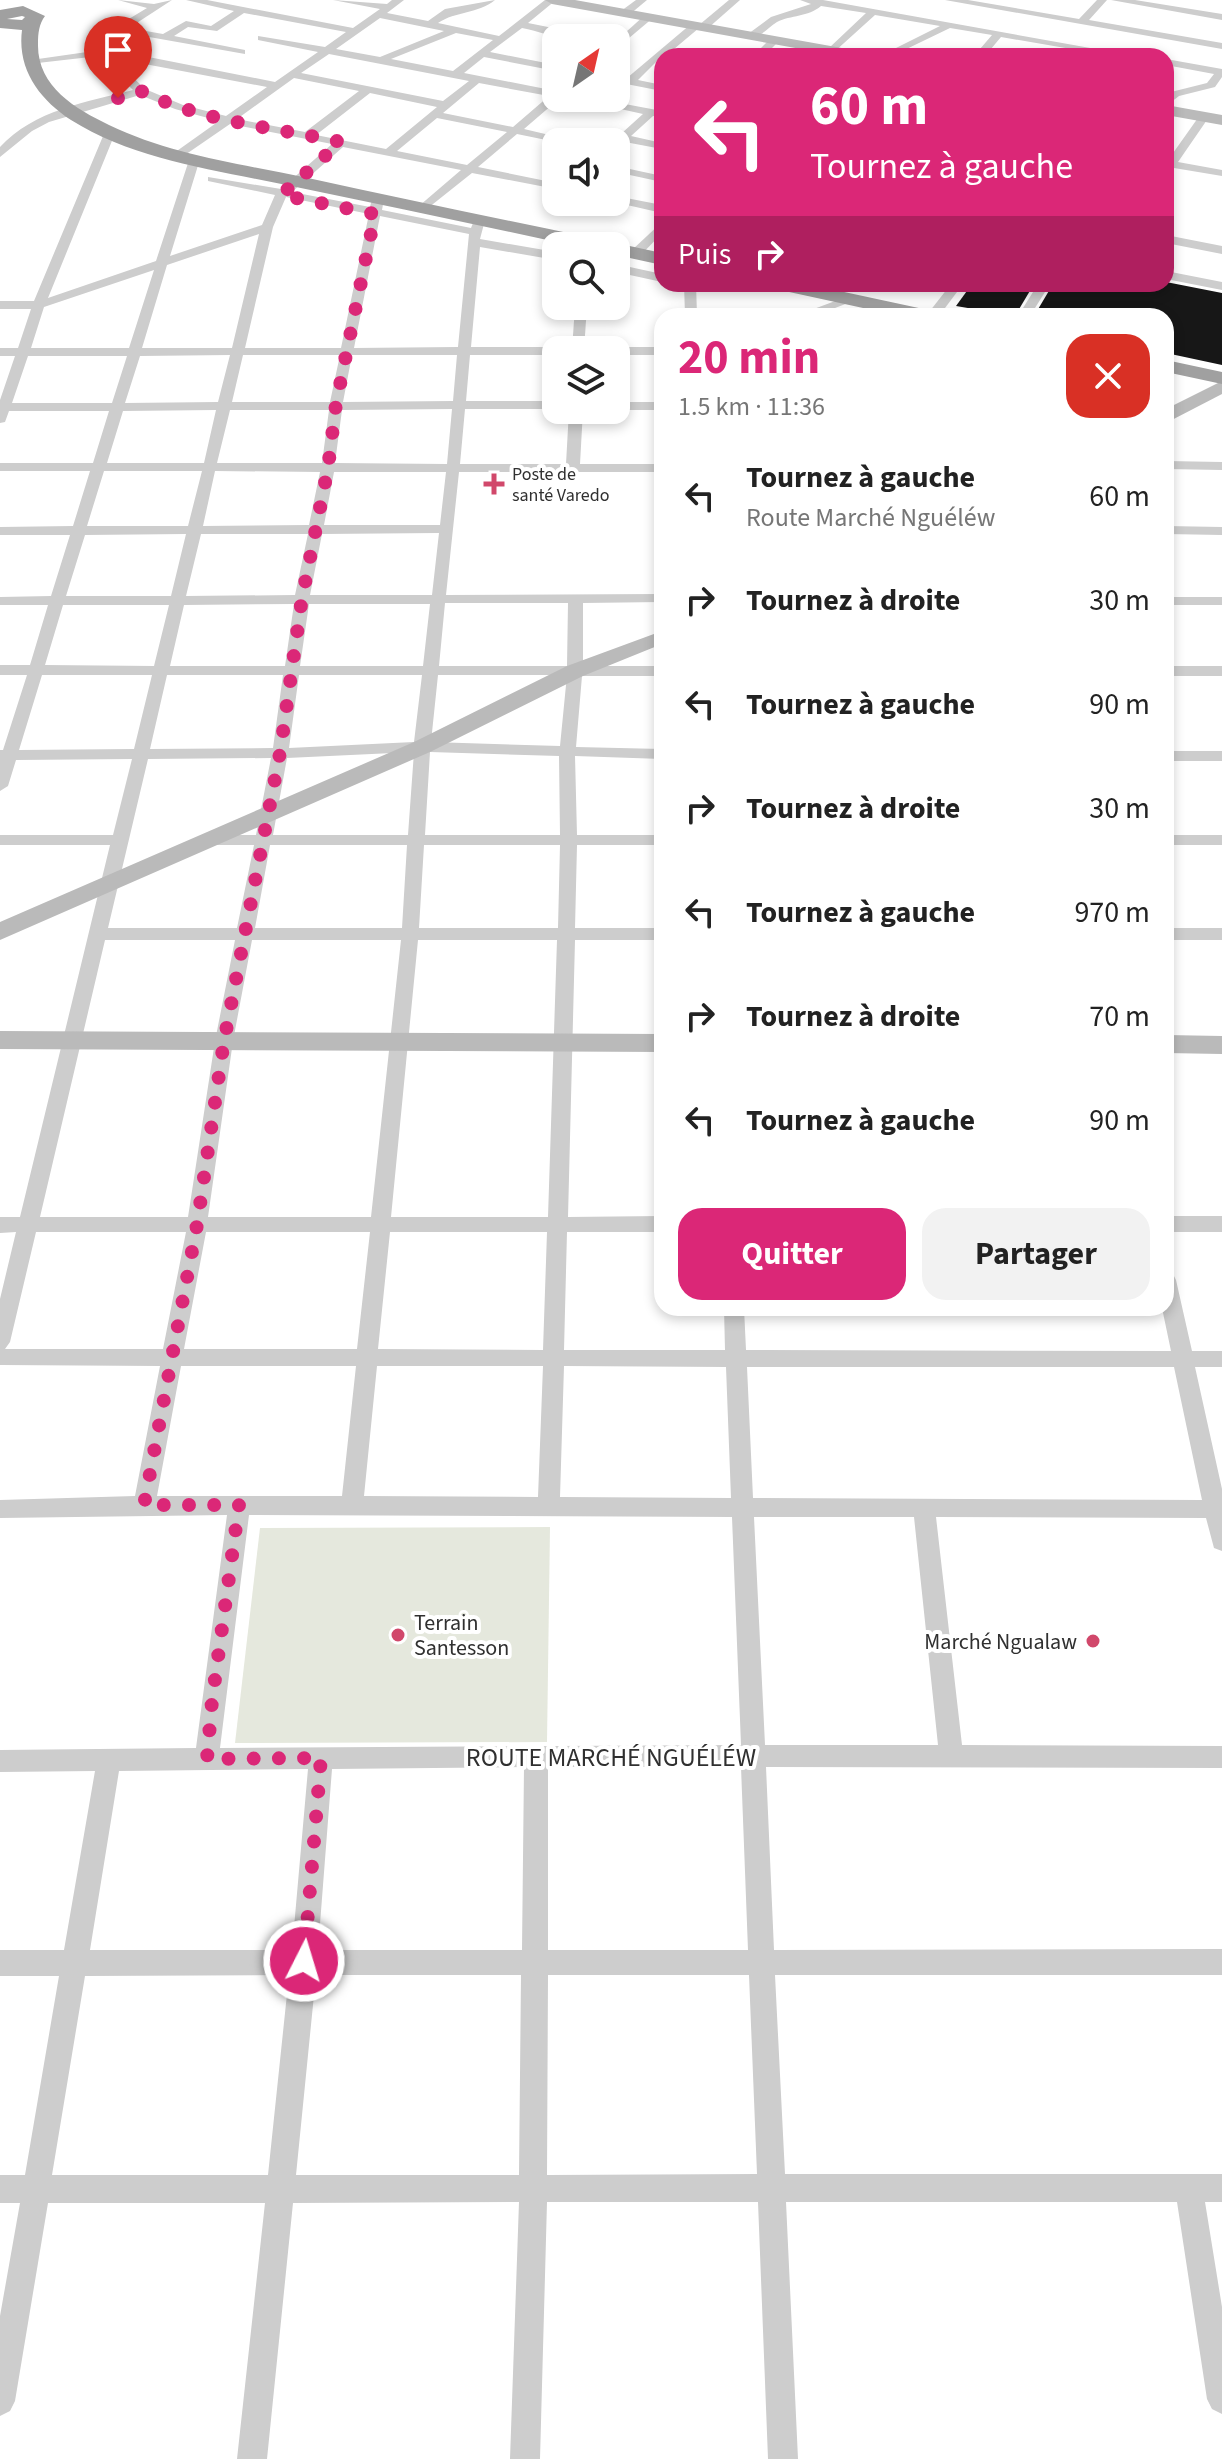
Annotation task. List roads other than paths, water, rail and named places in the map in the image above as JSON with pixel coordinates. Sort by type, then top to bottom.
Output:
[{"type":"highway","points":[[17,18],[29,61],[56,100],[110,131],[287,188],[376,207],[423,208],[476,231],[542,239]]},
{"type":"highway","points":[[630,252],[654,257]]},
{"type":"highway","points":[[819,292],[890,308]]},
{"type":"highway","points":[[1174,368],[1222,378]]},
{"type":"main road","points":[[552,0],[580,2],[821,48]]},
{"type":"main road","points":[[1174,111],[1222,120]]},
{"type":"main road","points":[[1174,411],[1222,387]]},
{"type":"main road","points":[[0,932],[422,747],[575,671],[654,640]]},
{"type":"main road","points":[[0,1040],[654,1043]]},
{"type":"main road","points":[[1174,1044],[1222,1045]]},
{"type":"street","points":[[123,0],[156,7]]},
{"type":"street","points":[[167,0],[101,42],[101,53],[141,91],[179,107],[231,120],[542,183]]},
{"type":"street","points":[[191,0],[355,31]]},
{"type":"street","points":[[255,12],[274,0]]},
{"type":"street","points":[[338,0],[395,3]]},
{"type":"street","points":[[429,25],[449,11],[480,6],[490,0]]},
{"type":"street","points":[[455,75],[552,0]]},
{"type":"street","points":[[625,13],[642,0]]},
{"type":"street","points":[[669,48],[735,0]]},
{"type":"street","points":[[805,0],[859,9],[871,6],[1064,48]]},
{"type":"street","points":[[950,0],[1221,46],[1205,69]]},
{"type":"street","points":[[1006,9],[1014,0]]},
{"type":"street","points":[[1082,22],[1102,0]]},
{"type":"street","points":[[1116,0],[1222,17],[1204,43]]},
{"type":"street","points":[[752,36],[775,19],[805,12],[819,2]]},
{"type":"street","points":[[0,786],[5,755],[36,670],[162,262],[186,157],[277,86],[395,3]]},
{"type":"street","points":[[835,48],[871,6]]},
{"type":"street","points":[[969,28],[991,7]]},
{"type":"street","points":[[164,38],[186,24],[213,29],[242,10]]},
{"type":"street","points":[[380,15],[501,39]]},
{"type":"street","points":[[630,34],[649,17]]},
{"type":"street","points":[[211,73],[225,72],[241,52],[290,19]]},
{"type":"street","points":[[520,24],[542,28]]},
{"type":"street","points":[[896,48],[935,35],[948,25]]},
{"type":"street","points":[[1085,48],[1104,26]]},
{"type":"street","points":[[119,29],[241,52]]},
{"type":"street","points":[[381,61],[398,48],[436,39],[454,30]]},
{"type":"street","points":[[986,48],[999,33]]},
{"type":"street","points":[[262,38],[542,92]]},
{"type":"street","points":[[766,48],[775,40]]},
{"type":"street","points":[[29,61],[101,53],[277,86]]},
{"type":"street","points":[[482,54],[542,65]]},
{"type":"street","points":[[630,81],[654,60]]},
{"type":"street","points":[[1174,63],[1221,72],[1211,85],[1174,95]]},
{"type":"street","points":[[293,75],[445,105]]},
{"type":"street","points":[[390,151],[477,79]]},
{"type":"street","points":[[630,81],[654,86]]},
{"type":"street","points":[[309,135],[368,90]]},
{"type":"street","points":[[0,154],[25,131],[71,111],[141,91]]},
{"type":"street","points":[[423,208],[542,107]]},
{"type":"street","points":[[630,108],[654,113]]},
{"type":"street","points":[[434,114],[542,136]]},
{"type":"street","points":[[630,133],[654,115]]},
{"type":"street","points":[[1174,157],[1204,117]]},
{"type":"street","points":[[110,131],[39,305],[2,411],[117,406],[542,405]]},
{"type":"street","points":[[0,1342],[267,227],[287,188],[341,142]]},
{"type":"street","points":[[630,142],[654,145]]},
{"type":"street","points":[[1174,163],[1222,173]]},
{"type":"street","points":[[630,172],[654,177]]},
{"type":"street","points":[[212,179],[287,188]]},
{"type":"street","points":[[630,202],[654,207]]},
{"type":"street","points":[[144,1505],[197,1225],[224,1041],[280,753],[302,598],[328,468],[336,404],[376,207],[476,231],[542,252]]},
{"type":"street","points":[[0,305],[39,305],[267,227]]},
{"type":"street","points":[[352,1506],[410,934],[422,747],[476,231]]},
{"type":"street","points":[[636,253],[654,234]]},
{"type":"street","points":[[1174,241],[1222,250]]},
{"type":"street","points":[[630,271],[654,276]]},
{"type":"street","points":[[1174,277],[1222,286]]},
{"type":"street","points":[[937,308],[950,292]]},
{"type":"street","points":[[826,308],[850,300]]},
{"type":"street","points":[[0,352],[542,351]]},
{"type":"street","points":[[630,351],[654,351]]},
{"type":"street","points":[[630,406],[654,406]]},
{"type":"street","points":[[573,468],[575,424]]},
{"type":"street","points":[[1174,465],[1222,466]]},
{"type":"street","points":[[0,467],[654,468]]},
{"type":"street","points":[[0,531],[446,529]]},
{"type":"street","points":[[1174,530],[1222,531]]},
{"type":"street","points":[[0,601],[654,598]]},
{"type":"street","points":[[549,1506],[569,841],[567,752],[575,671],[576,599]]},
{"type":"street","points":[[1174,601],[1222,601]]},
{"type":"street","points":[[0,670],[654,671]]},
{"type":"street","points":[[1174,671],[1222,671]]},
{"type":"street","points":[[5,755],[280,753],[422,747],[654,754]]},
{"type":"street","points":[[1174,756],[1222,756]]},
{"type":"street","points":[[0,840],[120,840]]},
{"type":"street","points":[[205,840],[654,840]]},
{"type":"street","points":[[1174,840],[1222,840]]},
{"type":"street","points":[[97,934],[654,934]]},
{"type":"street","points":[[1174,934],[1222,934]]},
{"type":"street","points":[[0,1225],[654,1224]]},
{"type":"street","points":[[1174,1224],[1222,1224]]},
{"type":"street","points":[[734,1316],[783,2459]]},
{"type":"street","points":[[1174,1316],[1218,1509],[1222,1541]]},
{"type":"street","points":[[0,1357],[1222,1359]]},
{"type":"street","points":[[0,1509],[239,1505],[1218,1509]]},
{"type":"street","points":[[207,1759],[239,1505]]},
{"type":"street","points":[[924,1508],[951,1756]]},
{"type":"street","points":[[525,2459],[533,2188],[536,1756]]},
{"type":"street","name":"ROUTE MARCHÉ NGUÉLÉW","points":[[0,1761],[536,1756],[1222,1757]]},
{"type":"street","points":[[252,2459],[304,1961],[321,1758]]},
{"type":"street","points":[[0,2401],[109,1760]]},
{"type":"street","points":[[0,1963],[1222,1962]]},
{"type":"street","points":[[1189,2188],[1222,2399]]},
{"type":"street","points":[[0,2189],[1222,2188]]},
{"type":"place","name":"Poste de santé Varedo","points":[[494,484]]},
{"type":"place","name":"Terrain Santesson","points":[[398,1635]]},
{"type":"place","name":"Marché Ngualaw","points":[[1093,1641]]}]
